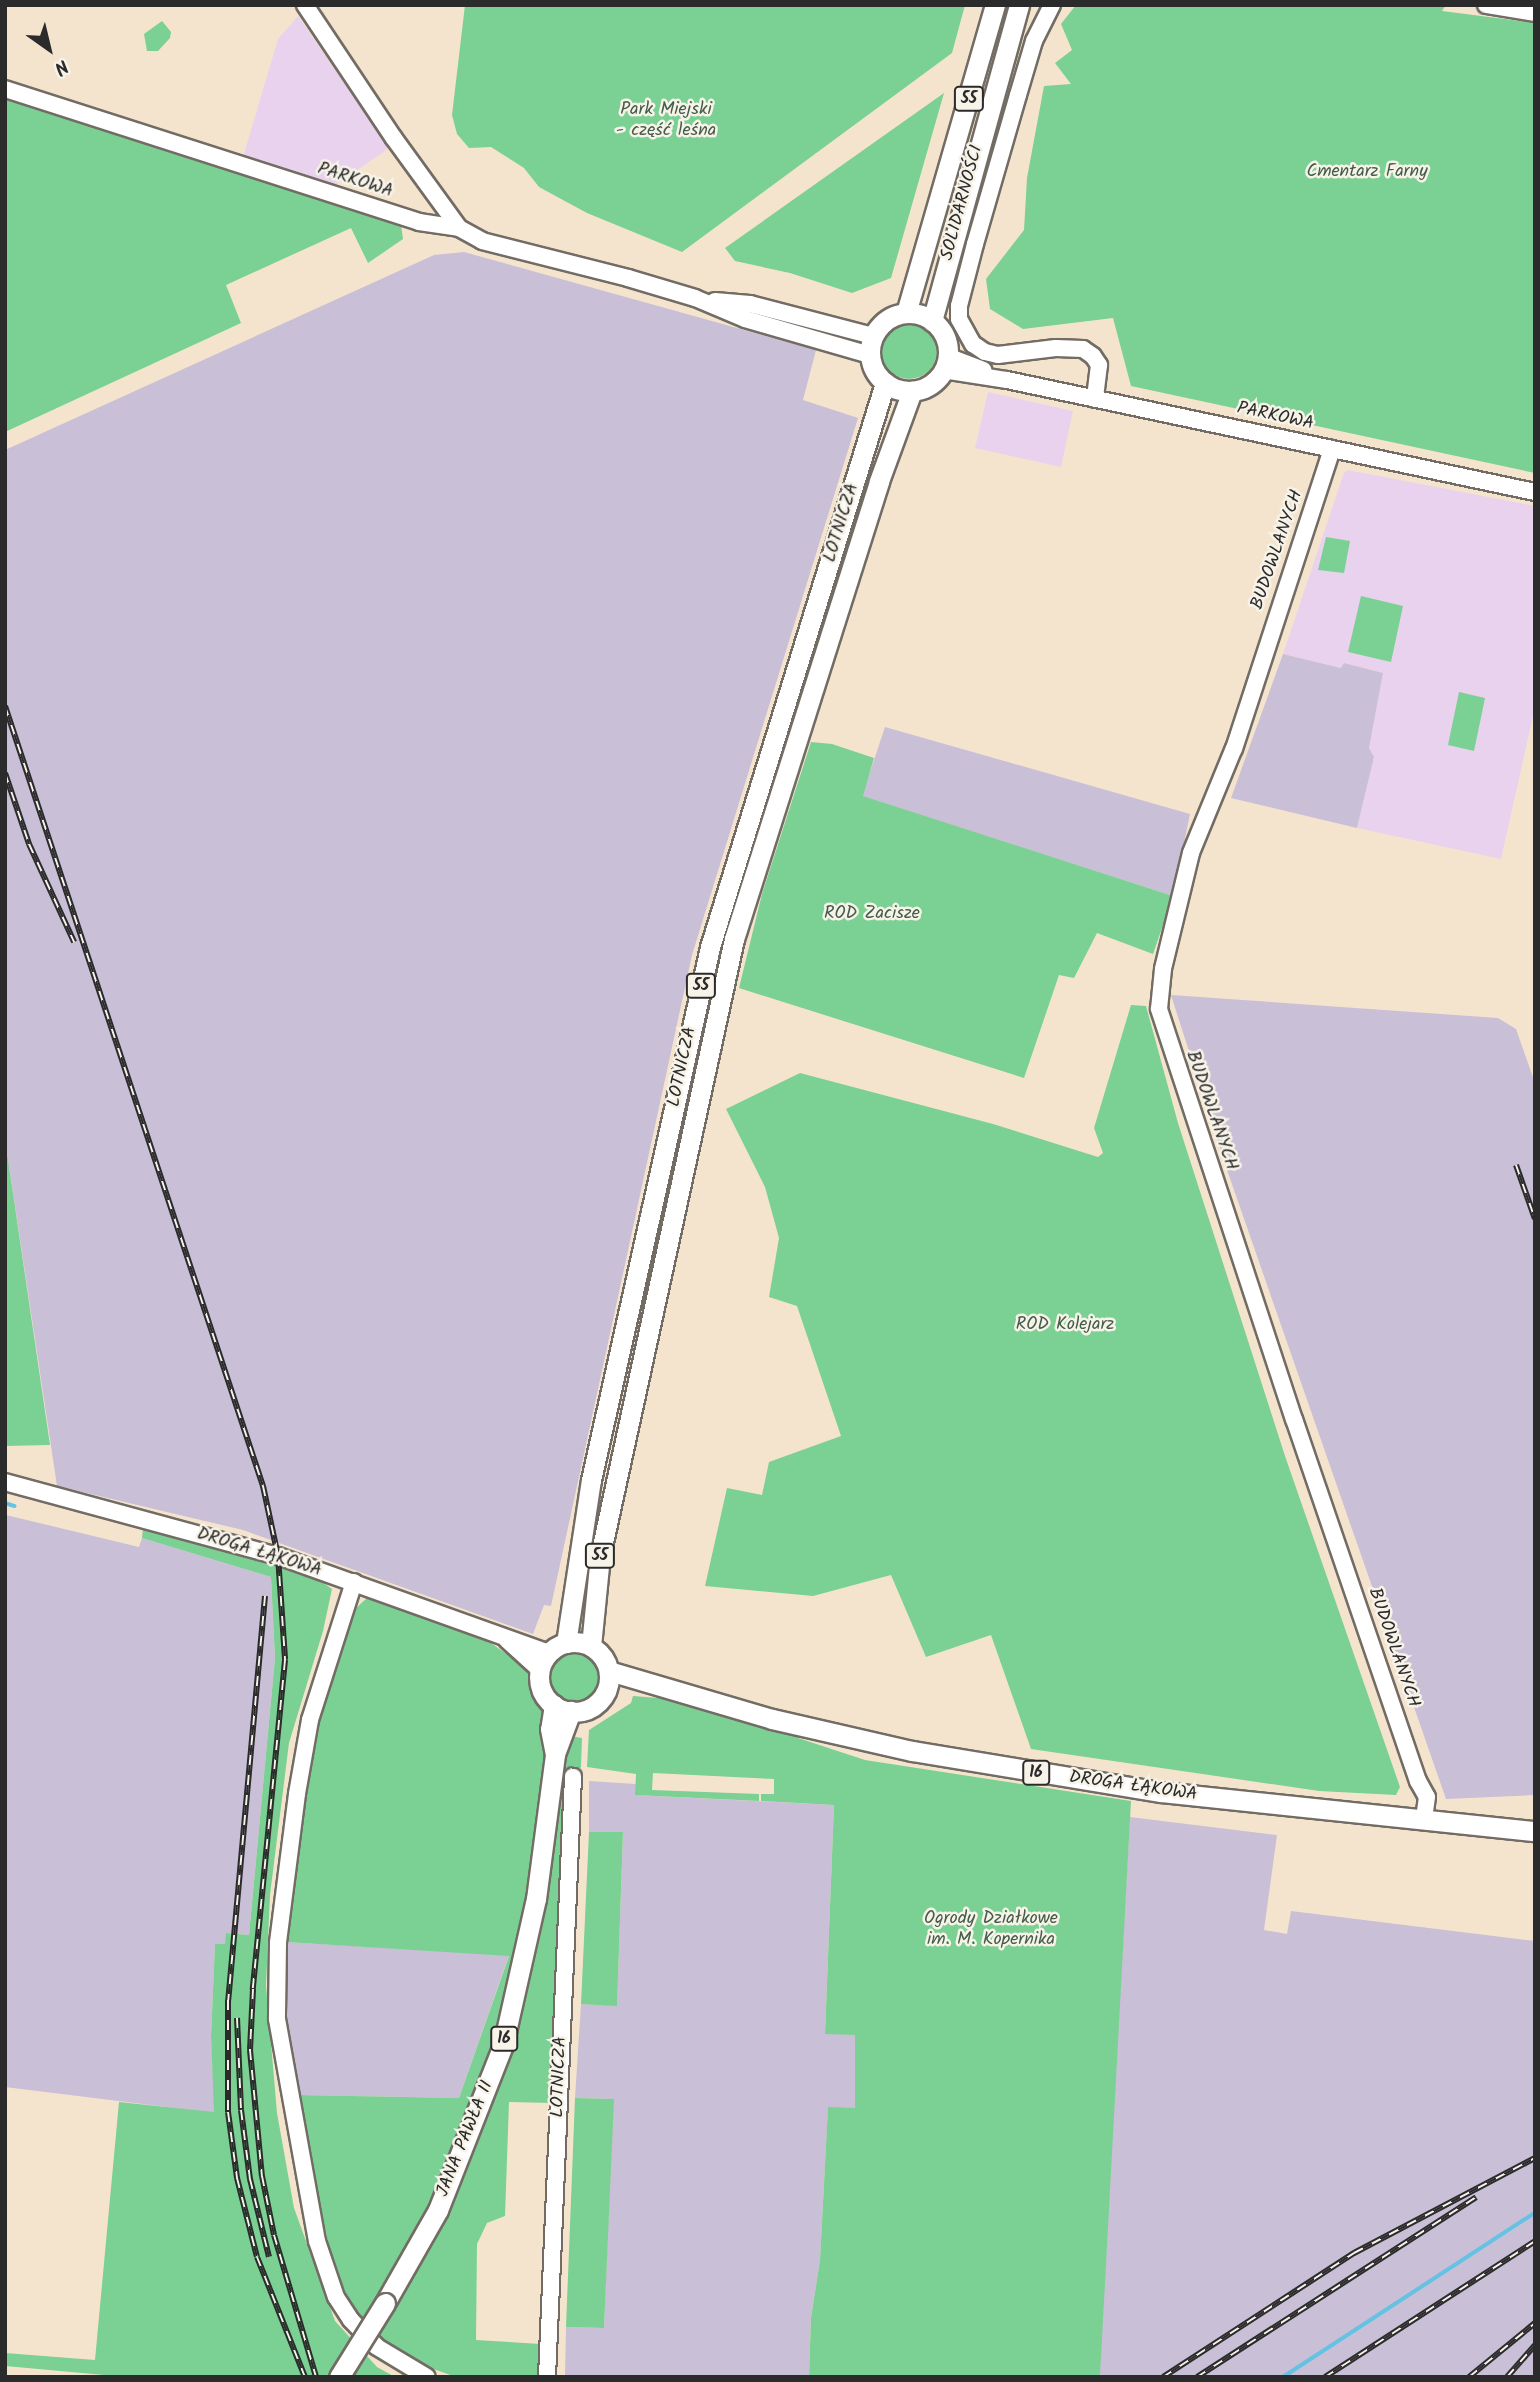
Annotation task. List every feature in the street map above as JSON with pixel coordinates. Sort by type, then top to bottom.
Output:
[{"type":"main road","name":"SOLIDARNOŚCI","points":[[906,313],[995,5]]},
{"type":"main road","name":"SOLIDARNOŚCI","points":[[932,321],[1019,5]]},
{"type":"main road","points":[[906,313],[932,321],[946,343],[945,363],[930,384],[912,391],[893,388],[885,383],[874,370],[871,345],[892,317],[906,313]]},
{"type":"main road","name":"LOTNICZA","points":[[552,1655],[710,947],[885,383]]},
{"type":"main road","name":"LOTNICZA","points":[[591,1646],[605,1531],[734,939],[879,481],[912,391]]},
{"type":"main road","points":[[562,1708],[542,1689],[552,1655],[591,1646],[606,1661],[608,1680]]},
{"type":"main road","name":"DROGA ŁĄKOWA","points":[[608,1680],[656,1686],[840,1737],[926,1754],[1161,1792],[1535,1831]]},
{"type":"main road","name":"16","points":[[562,1708],[596,1704],[608,1680]]},
{"type":"main road","name":"JANA PAWŁA II","points":[[339,2377],[438,2210],[503,2045],[536,1899],[562,1708]]},
{"type":"street","points":[[305,5],[393,138],[459,228]]},
{"type":"street","points":[[1052,5],[1034,41],[975,244],[958,319],[968,338],[985,352],[999,355],[1056,348],[1083,349],[1093,356],[1098,365],[1095,399]]},
{"type":"street","points":[[1486,5],[1535,13]]},
{"type":"street","name":"PARKOWA","points":[[5,89],[419,222],[459,228],[482,241],[595,268],[695,298],[745,319],[871,345]]},
{"type":"street","name":"PARKOWA","points":[[945,363],[1007,380],[1535,492]]},
{"type":"street","name":"BUDOWLANYCH","points":[[1332,449],[1234,748],[1191,853],[1163,968],[1159,1009],[1418,1781],[1427,1797],[1424,1819]]},
{"type":"street","name":"DROGA ŁĄKOWA","points":[[5,1482],[278,1556],[552,1655]]},
{"type":"street","points":[[354,1582],[310,1720],[299,1782],[278,1944],[277,2019],[317,2241],[336,2297],[351,2320],[377,2347],[427,2377]]},
{"type":"street","name":"LOTNICZA","points":[[547,2377],[573,1777]]},
{"type":"shaded area","points":[[298,16],[389,148],[334,186],[243,157],[278,39]]},
{"type":"shaded area","points":[[464,252],[816,350],[803,400],[858,418],[692,955],[551,1606],[544,1605],[533,1634],[243,1530],[57,1486],[5,1139],[5,450],[434,255]]},
{"type":"shaded area","points":[[988,392],[1073,411],[1061,467],[975,448]]},
{"type":"shaded area","points":[[1348,470],[1535,506],[1535,707],[1501,859],[1357,828],[1374,757],[1369,748],[1383,673],[1344,663],[1342,668],[1283,654],[1344,473]]},
{"type":"shaded area","points":[[1283,654],[1341,668],[1344,663],[1383,673],[1369,748],[1374,757],[1357,828],[1231,798]]},
{"type":"shaded area","points":[[885,727],[1190,814],[1173,896],[862,796]]},
{"type":"shaded area","points":[[1171,995],[1498,1018],[1516,1029],[1535,1083],[1535,1795],[1446,1799],[1226,1167]]},
{"type":"shaded area","points":[[6,1515],[139,1547],[142,1538],[271,1577],[275,1658],[249,1935],[227,1933],[225,1945],[215,1944],[211,2036],[215,2113],[5,2087]]},
{"type":"shaded area","points":[[589,1781],[636,1784],[636,1795],[834,1805],[825,2033],[855,2035],[855,2108],[828,2108],[820,2260],[811,2318],[809,2377],[565,2377],[566,2327],[604,2328],[613,2099],[575,2098],[581,2004],[617,2005],[623,1833],[589,1832]]},
{"type":"shaded area","points":[[1130,1817],[1277,1835],[1264,1930],[1287,1934],[1291,1911],[1535,1941],[1535,2377],[1098,2377]]},
{"type":"shaded area","points":[[286,1942],[509,1955],[459,2098],[298,2095],[285,2014]]},
{"type":"green space","name":"Park Miejski - część leśna","points":[[465,5],[965,5],[952,53],[682,252],[587,213],[539,187],[524,168],[491,147],[469,148],[457,134],[452,115]]},
{"type":"green space","name":"Cmentarz Farny","points":[[1076,5],[1446,5],[1442,11],[1535,23],[1535,473],[1131,386],[1113,318],[1023,329],[990,309],[986,279],[1024,230],[1027,178],[1044,86],[1071,84],[1055,63],[1072,50],[1061,24]]},
{"type":"green space","points":[[162,21],[171,32],[170,38],[158,51],[147,51],[144,34]]},
{"type":"green space","points":[[944,93],[891,278],[852,293],[790,273],[735,261],[725,248]]},
{"type":"green space","points":[[5,99],[401,225],[403,239],[368,263],[351,228],[226,285],[241,323],[5,432]]},
{"type":"green space","points":[[909,323],[920,325],[929,331],[935,340],[935,362],[929,371],[920,377],[909,379],[898,377],[889,371],[883,362],[881,351],[883,340],[889,331],[898,325]]},
{"type":"green space","points":[[1326,537],[1350,541],[1344,573],[1318,570]]},
{"type":"green space","points":[[1361,596],[1403,606],[1391,662],[1348,652]]},
{"type":"green space","points":[[1459,692],[1485,698],[1474,751],[1448,745]]},
{"type":"green space","name":"ROD Zacisze","points":[[811,742],[832,744],[874,758],[863,796],[1173,896],[1153,954],[1097,933],[1074,978],[1059,975],[1024,1078],[739,988],[762,894]]},
{"type":"green space","name":"ROD Kolejarz","points":[[1131,1005],[1146,1006],[1178,1123],[1285,1456],[1400,1787],[1396,1795],[1319,1791],[1031,1749],[991,1635],[926,1657],[891,1575],[813,1596],[705,1586],[727,1488],[762,1495],[769,1462],[841,1436],[797,1306],[769,1297],[779,1238],[765,1187],[726,1109],[800,1073],[993,1124],[1098,1157],[1103,1153],[1094,1128]]},
{"type":"green space","points":[[5,1139],[50,1445],[5,1446]]},
{"type":"green space","points":[[143,1528],[315,1577],[332,1589],[323,1631],[289,1743],[270,1895],[266,1985],[277,2113],[294,2208],[335,2321],[377,2367],[395,2377],[126,2377],[5,2366],[5,2353],[95,2360],[119,2102],[214,2112],[211,2036],[215,1944],[225,1944],[226,1933],[249,1935],[275,1658],[271,1577],[142,1538]]},
{"type":"green space","points":[[368,1597],[481,1636],[529,1670],[543,1708],[545,1732],[582,1738],[581,1767],[569,1776],[553,2103],[509,2102],[505,2216],[487,2223],[477,2244],[476,2340],[541,2344],[539,2377],[456,2377],[414,2362],[380,2337],[355,2311],[335,2271],[313,2180],[298,2095],[459,2098],[509,1956],[286,1942],[310,1753],[323,1702],[355,1609]]},
{"type":"green space","points":[[580,1650],[590,1654],[598,1662],[602,1677],[598,1692],[590,1700],[570,1704],[560,1700],[552,1692],[548,1672],[552,1662],[560,1654]]},
{"type":"green space","name":"Ogrody Działkowe im. M. Kopernika","points":[[633,1696],[670,1699],[799,1734],[798,1738],[865,1760],[1131,1801],[1100,2375],[809,2377],[811,2318],[820,2260],[828,2107],[855,2108],[855,2035],[825,2034],[834,1805],[761,1801],[761,1794],[774,1794],[774,1779],[653,1773],[652,1790],[759,1794],[759,1801],[635,1795],[636,1774],[587,1767],[589,1730],[631,1703]]},
{"type":"green space","points":[[589,1832],[623,1832],[617,2006],[581,2004]]},
{"type":"green space","points":[[575,2098],[614,2099],[604,2328],[566,2327]]},
{"type":"waterway","points":[[5,1503],[15,1506]]},
{"type":"waterway","points":[[1283,2377],[1535,2213]]},
{"type":"railway","points":[[5,706],[263,1486],[278,1556],[285,1660],[253,1989],[250,2050],[262,2176],[274,2235],[316,2377]]},
{"type":"railway","points":[[5,773],[29,844],[74,942]]},
{"type":"railway","points":[[1516,1165],[1535,1219]]},
{"type":"railway","points":[[265,1596],[228,2000],[228,2112],[237,2178],[257,2257],[305,2377]]},
{"type":"railway","points":[[237,2018],[241,2110],[250,2179],[269,2257]]},
{"type":"railway","points":[[1163,2377],[1354,2253],[1535,2158]]},
{"type":"railway","points":[[1197,2377],[1476,2197]]},
{"type":"railway","points":[[1325,2377],[1535,2241]]},
{"type":"railway","points":[[1469,2377],[1535,2323]]},
{"type":"railway","points":[[1507,2377],[1535,2345]]}]
